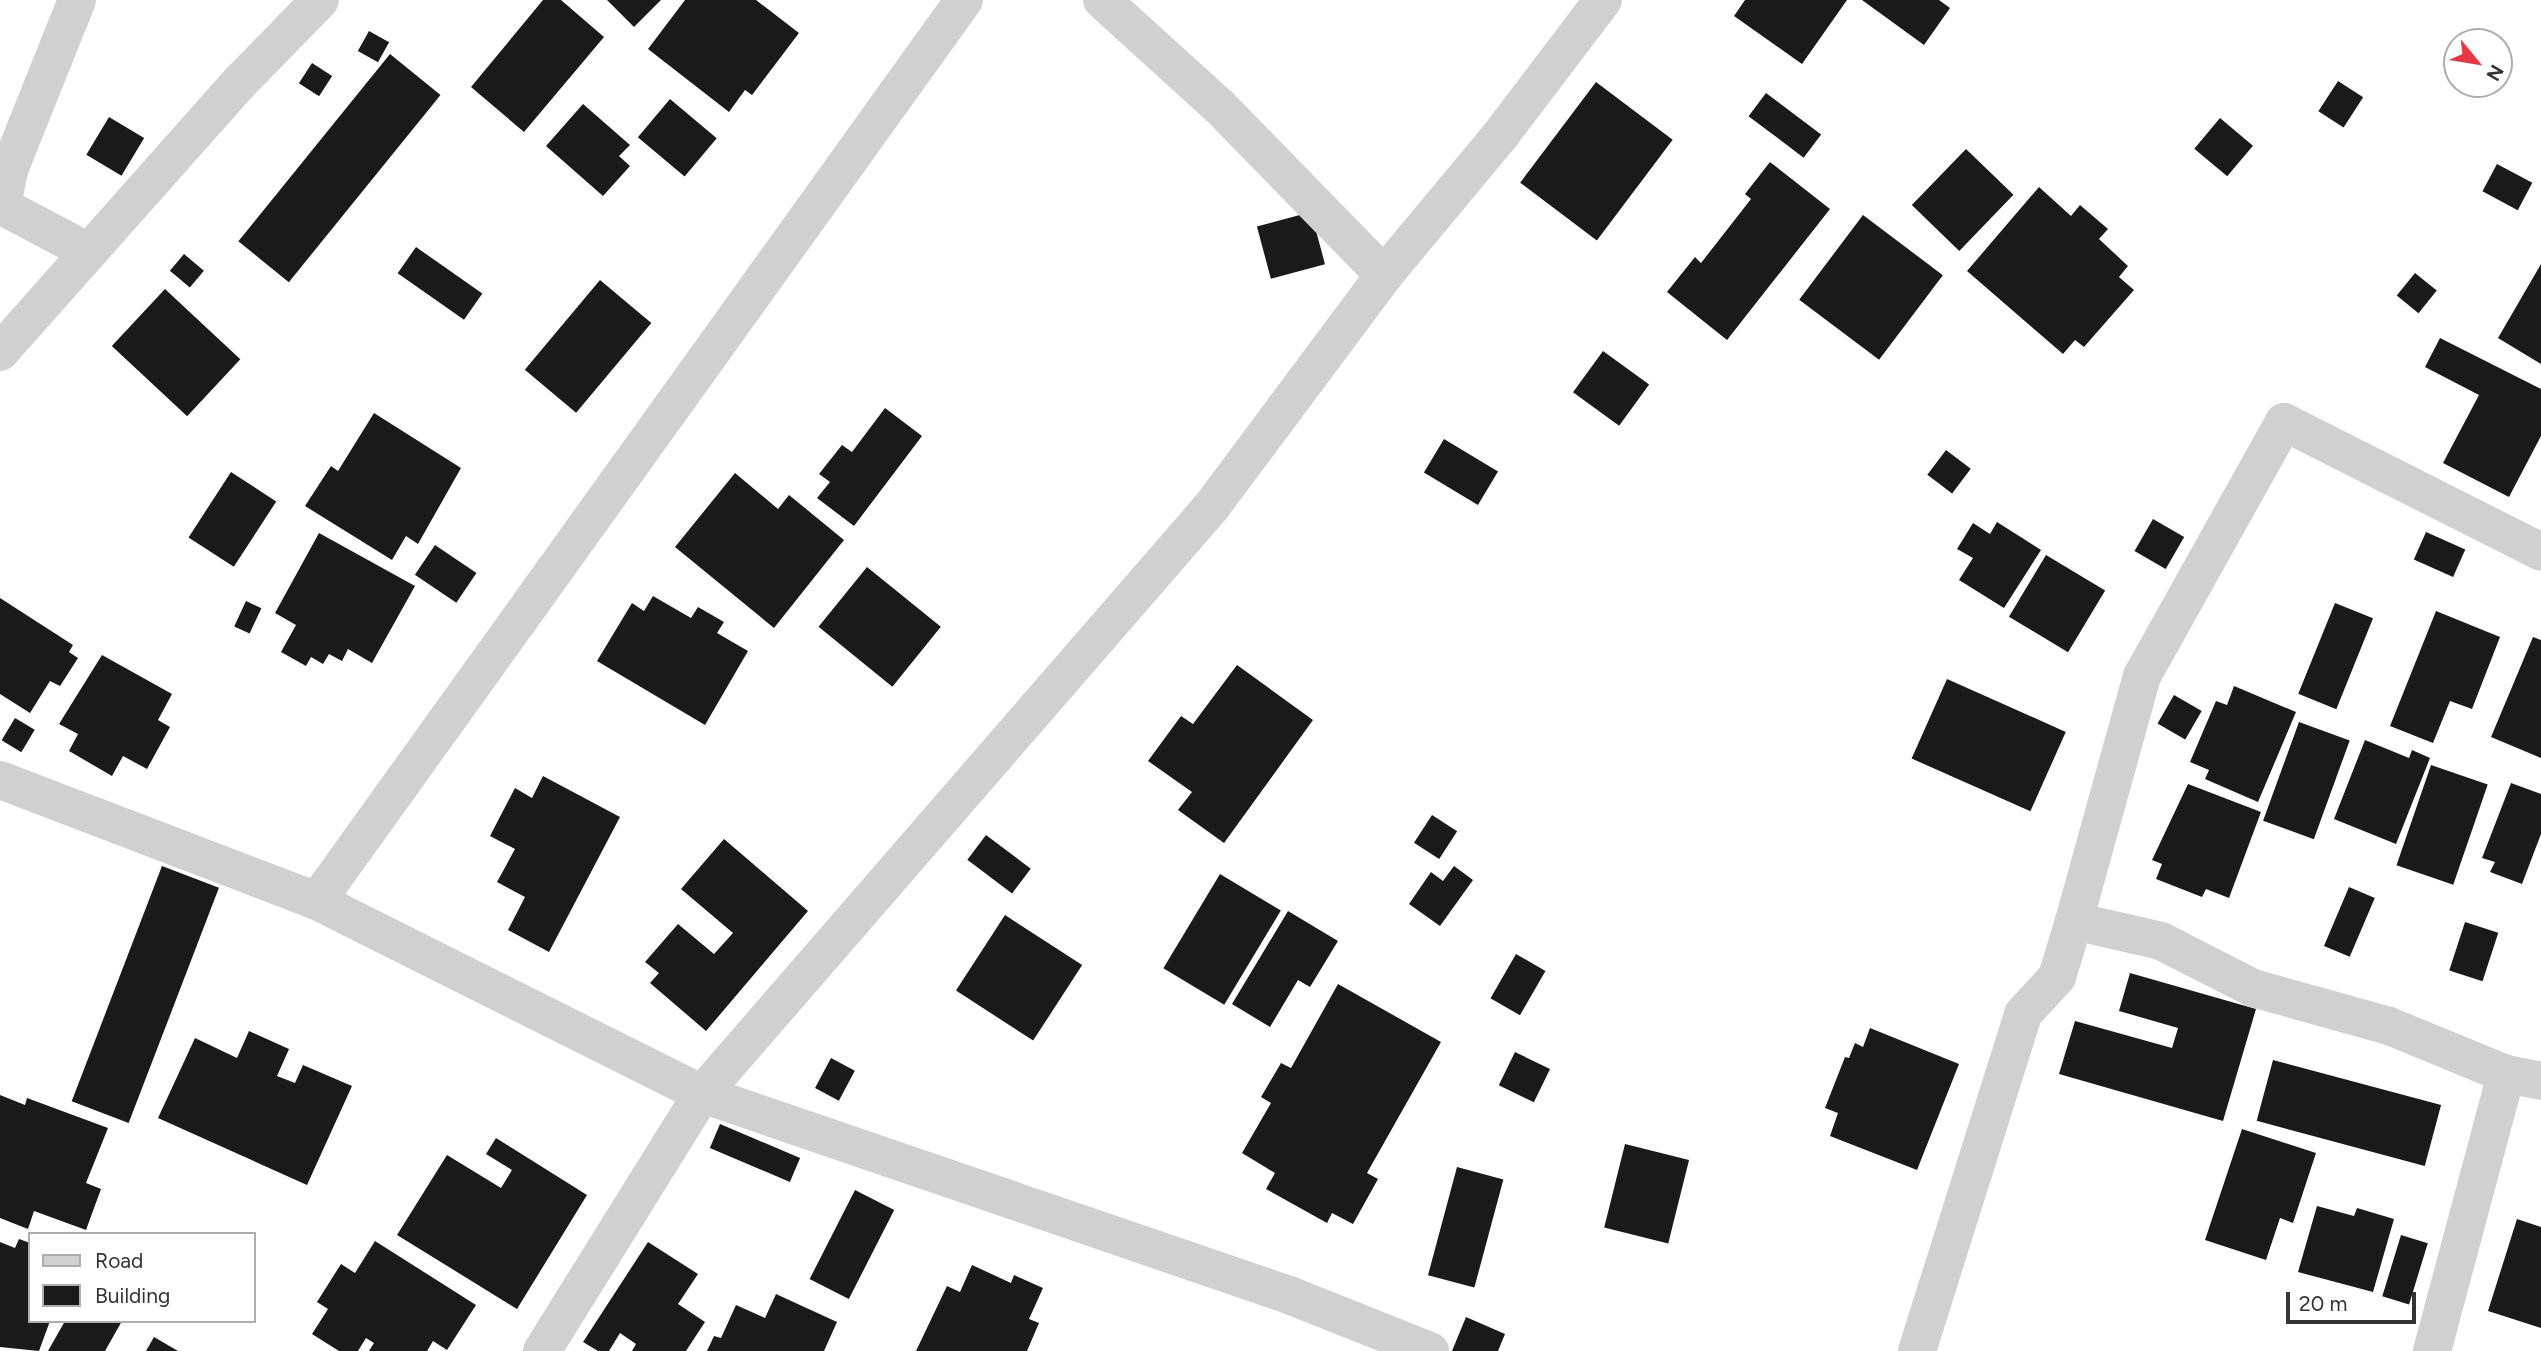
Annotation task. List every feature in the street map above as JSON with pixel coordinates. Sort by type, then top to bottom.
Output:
[{"type":"street","points":[[77,0],[9,170],[1,206],[87,251]]},
{"type":"street","points":[[0,352],[87,251],[320,0]]},
{"type":"street","points":[[317,901],[964,0]]},
{"type":"street","points":[[1102,0],[1220,107],[1384,275]]},
{"type":"street","points":[[542,1351],[702,1094],[1212,506],[1384,275],[1499,137],[1604,0]]},
{"type":"street","points":[[1917,1351],[2023,1014],[2057,977],[2142,676],[2284,422],[2541,552]]},
{"type":"street","points":[[0,780],[317,901],[702,1094],[1289,1295],[1430,1351]]},
{"type":"street","points":[[2074,921],[2161,941],[2253,988],[2389,1026],[2523,1078],[2432,1351]]},
{"type":"building","points":[[543,0],[561,0],[604,37],[524,132],[471,87]]},
{"type":"building","points":[[607,0],[661,0],[634,27]]},
{"type":"building","points":[[685,0],[756,0],[799,33],[752,95],[745,90],[729,112],[648,49]]},
{"type":"building","points":[[1745,0],[1847,0],[1802,64],[1734,16]]},
{"type":"building","points":[[1862,0],[1939,0],[1950,8],[1924,45]]},
{"type":"building","points":[[369,31],[389,42],[378,62],[358,51]]},
{"type":"building","points":[[390,54],[441,95],[289,282],[238,241]]},
{"type":"building","points":[[312,63],[332,76],[319,96],[299,83]]},
{"type":"building","points":[[2338,81],[2363,97],[2344,128],[2318,111]]},
{"type":"building","points":[[1596,82],[1673,140],[1597,240],[1520,183]]},
{"type":"building","points":[[1766,93],[1821,135],[1804,158],[1749,116]]},
{"type":"building","points":[[670,99],[717,138],[685,177],[638,137]]},
{"type":"building","points":[[583,104],[630,145],[619,156],[630,166],[603,196],[546,146]]},
{"type":"building","points":[[109,117],[144,138],[121,176],[86,155]]},
{"type":"building","points":[[2220,118],[2253,146],[2227,176],[2194,149]]},
{"type":"building","points":[[1966,149],[2013,195],[1959,251],[1912,205]]},
{"type":"building","points":[[1770,162],[1830,209],[1727,340],[1667,292],[1695,257],[1701,263],[1751,199],[1745,194]]},
{"type":"building","points":[[2497,164],[2532,183],[2518,210],[2482,191]]},
{"type":"building","points":[[2039,187],[2071,216],[2080,205],[2108,229],[2099,239],[2128,266],[2119,277],[2134,290],[2084,347],[2075,340],[2063,354],[1967,271]]},
{"type":"building","points":[[1311,212],[1325,264],[1271,279],[1257,226]]},
{"type":"building","points":[[1863,215],[1943,275],[1879,360],[1799,300]]},
{"type":"building","points":[[416,247],[482,293],[464,320],[398,273]]},
{"type":"building","points":[[184,254],[204,271],[190,288],[170,271]]},
{"type":"building","points":[[2541,264],[2541,364],[2498,338]]},
{"type":"building","points":[[2415,273],[2437,291],[2419,313],[2397,296]]},
{"type":"building","points":[[600,280],[651,323],[576,413],[525,370]]},
{"type":"building","points":[[165,289],[240,359],[187,416],[112,346]]},
{"type":"building","points":[[2440,338],[2541,389],[2541,436],[2509,497],[2443,463],[2479,395],[2425,367]]},
{"type":"building","points":[[1603,351],[1649,385],[1619,426],[1573,392]]},
{"type":"building","points":[[885,408],[922,436],[854,526],[817,498],[830,482],[819,474],[842,445],[852,452]]},
{"type":"building","points":[[374,413],[461,468],[418,544],[406,536],[392,560],[305,506],[331,466],[338,471]]},
{"type":"building","points":[[1444,439],[1498,471],[1478,505],[1424,472]]},
{"type":"building","points":[[1946,450],[1971,469],[1952,493],[1927,475]]},
{"type":"building","points":[[231,472],[276,501],[234,567],[189,537]]},
{"type":"building","points":[[735,473],[778,509],[789,495],[844,540],[774,628],[675,547]]},
{"type":"building","points":[[2153,519],[2184,537],[2166,569],[2134,551]]},
{"type":"building","points":[[1997,522],[2041,550],[2004,608],[1959,580],[1973,558],[1957,549],[1973,523],[1990,534]]},
{"type":"building","points":[[2426,532],[2465,549],[2453,577],[2414,559]]},
{"type":"building","points":[[319,533],[415,586],[372,663],[348,649],[342,661],[329,654],[323,664],[311,657],[306,666],[281,652],[296,625],[275,613]]},
{"type":"building","points":[[435,545],[476,573],[456,603],[415,575]]},
{"type":"building","points":[[2046,555],[2105,591],[2068,652],[2009,617]]},
{"type":"building","points":[[867,567],[941,627],[892,687],[819,627]]},
{"type":"building","points":[[653,596],[691,618],[698,607],[724,622],[717,633],[748,651],[705,725],[597,661],[632,603],[644,611]]},
{"type":"building","points":[[0,598],[73,645],[69,652],[78,658],[60,686],[50,681],[30,713],[0,694]]},
{"type":"building","points":[[246,601],[261,608],[250,634],[234,626]]},
{"type":"building","points":[[2335,603],[2373,618],[2336,709],[2298,694]]},
{"type":"building","points":[[2436,611],[2500,637],[2472,709],[2450,701],[2433,743],[2390,726]]},
{"type":"building","points":[[2533,637],[2541,640],[2541,758],[2491,737]]},
{"type":"building","points":[[102,655],[172,694],[158,720],[170,727],[147,769],[123,756],[112,776],[69,751],[78,734],[59,724]]},
{"type":"building","points":[[1237,665],[1313,720],[1224,843],[1178,810],[1192,792],[1148,761],[1181,716],[1193,724]]},
{"type":"building","points":[[1947,679],[2066,732],[2030,811],[1912,758]]},
{"type":"building","points":[[2234,686],[2296,712],[2258,802],[2205,779],[2209,770],[2190,762],[2216,701],[2227,705]]},
{"type":"building","points":[[2174,695],[2202,711],[2185,740],[2158,724]]},
{"type":"building","points":[[15,718],[35,730],[21,752],[2,740]]},
{"type":"building","points":[[2299,722],[2350,740],[2314,839],[2263,821]]},
{"type":"building","points":[[2365,740],[2409,758],[2412,750],[2430,758],[2396,844],[2334,819]]},
{"type":"building","points":[[2431,765],[2488,785],[2453,885],[2396,865]]},
{"type":"building","points":[[543,776],[620,817],[549,952],[508,930],[525,897],[497,882],[515,849],[490,836],[515,788],[532,798]]},
{"type":"building","points":[[2511,783],[2541,794],[2541,834],[2522,884],[2490,872],[2495,862],[2482,858]]},
{"type":"building","points":[[2188,784],[2261,812],[2229,898],[2206,889],[2202,897],[2156,879],[2162,864],[2152,860]]},
{"type":"building","points":[[1432,815],[1457,831],[1439,859],[1414,843]]},
{"type":"building","points":[[986,835],[1031,869],[1012,893],[967,860]]},
{"type":"building","points":[[724,839],[808,911],[706,1031],[650,983],[659,973],[645,962],[678,924],[714,954],[733,933],[681,889]]},
{"type":"building","points":[[162,866],[219,888],[129,1123],[72,1101]]},
{"type":"building","points":[[1454,866],[1473,880],[1440,926],[1409,904],[1431,872],[1443,881]]},
{"type":"building","points":[[1220,874],[1281,911],[1224,1005],[1163,968]]},
{"type":"building","points":[[2349,887],[2375,898],[2350,957],[2324,946]]},
{"type":"building","points":[[1288,911],[1338,941],[1310,987],[1298,980],[1270,1027],[1232,1004]]},
{"type":"building","points":[[1005,915],[1082,965],[1033,1041],[956,990]]},
{"type":"building","points":[[2465,922],[2498,933],[2483,981],[2449,971]]},
{"type":"building","points":[[1516,954],[1545,971],[1520,1015],[1490,998]]},
{"type":"building","points":[[2130,973],[2256,1009],[2223,1121],[2059,1074],[2075,1021],[2172,1048],[2178,1028],[2119,1011]]},
{"type":"building","points":[[1338,984],[1441,1042],[1367,1173],[1378,1179],[1353,1224],[1332,1213],[1327,1223],[1266,1189],[1275,1173],[1242,1153],[1271,1103],[1261,1097],[1281,1063],[1291,1068]]},
{"type":"building","points":[[1870,1028],[1959,1064],[1917,1170],[1830,1136],[1838,1113],[1825,1108],[1845,1057],[1849,1058],[1855,1043],[1863,1047]]},
{"type":"building","points":[[249,1031],[289,1049],[277,1076],[295,1083],[303,1065],[352,1086],[307,1185],[158,1118],[195,1038],[237,1058]]},
{"type":"building","points":[[1515,1052],[1550,1069],[1534,1102],[1499,1085]]},
{"type":"building","points":[[831,1058],[855,1071],[839,1101],[815,1088]]},
{"type":"building","points":[[2273,1060],[2441,1105],[2425,1166],[2257,1121]]},
{"type":"building","points":[[0,1095],[25,1105],[27,1098],[108,1128],[86,1183],[101,1189],[86,1230],[34,1211],[28,1229],[0,1218]]},
{"type":"building","points":[[720,1124],[800,1158],[790,1182],[710,1148]]},
{"type":"building","points":[[2242,1129],[2316,1153],[2293,1223],[2280,1218],[2266,1260],[2205,1240]]},
{"type":"building","points":[[496,1138],[587,1195],[517,1309],[397,1235],[447,1155],[501,1188],[512,1170],[486,1154]]},
{"type":"building","points":[[1625,1144],[1689,1160],[1668,1243],[1604,1227]]},
{"type":"building","points":[[1457,1167],[1503,1179],[1474,1288],[1428,1275]]},
{"type":"building","points":[[855,1190],[894,1210],[849,1299],[810,1279]]},
{"type":"building","points":[[2317,1206],[2354,1216],[2357,1208],[2394,1219],[2373,1292],[2298,1272]]},
{"type":"building","points":[[2517,1219],[2541,1227],[2541,1328],[2488,1311]]},
{"type":"building","points":[[2401,1235],[2428,1243],[2409,1304],[2382,1296]]},
{"type":"building","points":[[19,1239],[28,1242],[28,1323],[49,1323],[39,1351],[0,1347],[0,1242],[15,1248]]},
{"type":"building","points":[[375,1241],[476,1305],[447,1350],[433,1341],[427,1351],[369,1351],[374,1343],[366,1338],[358,1351],[339,1351],[312,1334],[328,1309],[317,1302],[341,1264],[355,1273]]},
{"type":"building","points":[[648,1242],[698,1274],[678,1304],[705,1322],[686,1351],[632,1351],[636,1344],[620,1333],[609,1351],[598,1351],[583,1342]]},
{"type":"building","points":[[972,1265],[1011,1283],[1014,1275],[1043,1288],[1029,1319],[1039,1323],[1027,1351],[916,1351],[947,1286],[960,1292]]},
{"type":"building","points":[[776,1294],[837,1322],[824,1351],[707,1351],[714,1336],[721,1338],[736,1305],[765,1318]]},
{"type":"building","points":[[1466,1317],[1505,1334],[1498,1351],[1452,1351]]},
{"type":"building","points":[[64,1323],[121,1323],[105,1351],[48,1351]]},
{"type":"building","points":[[154,1337],[178,1351],[146,1351]]}]
